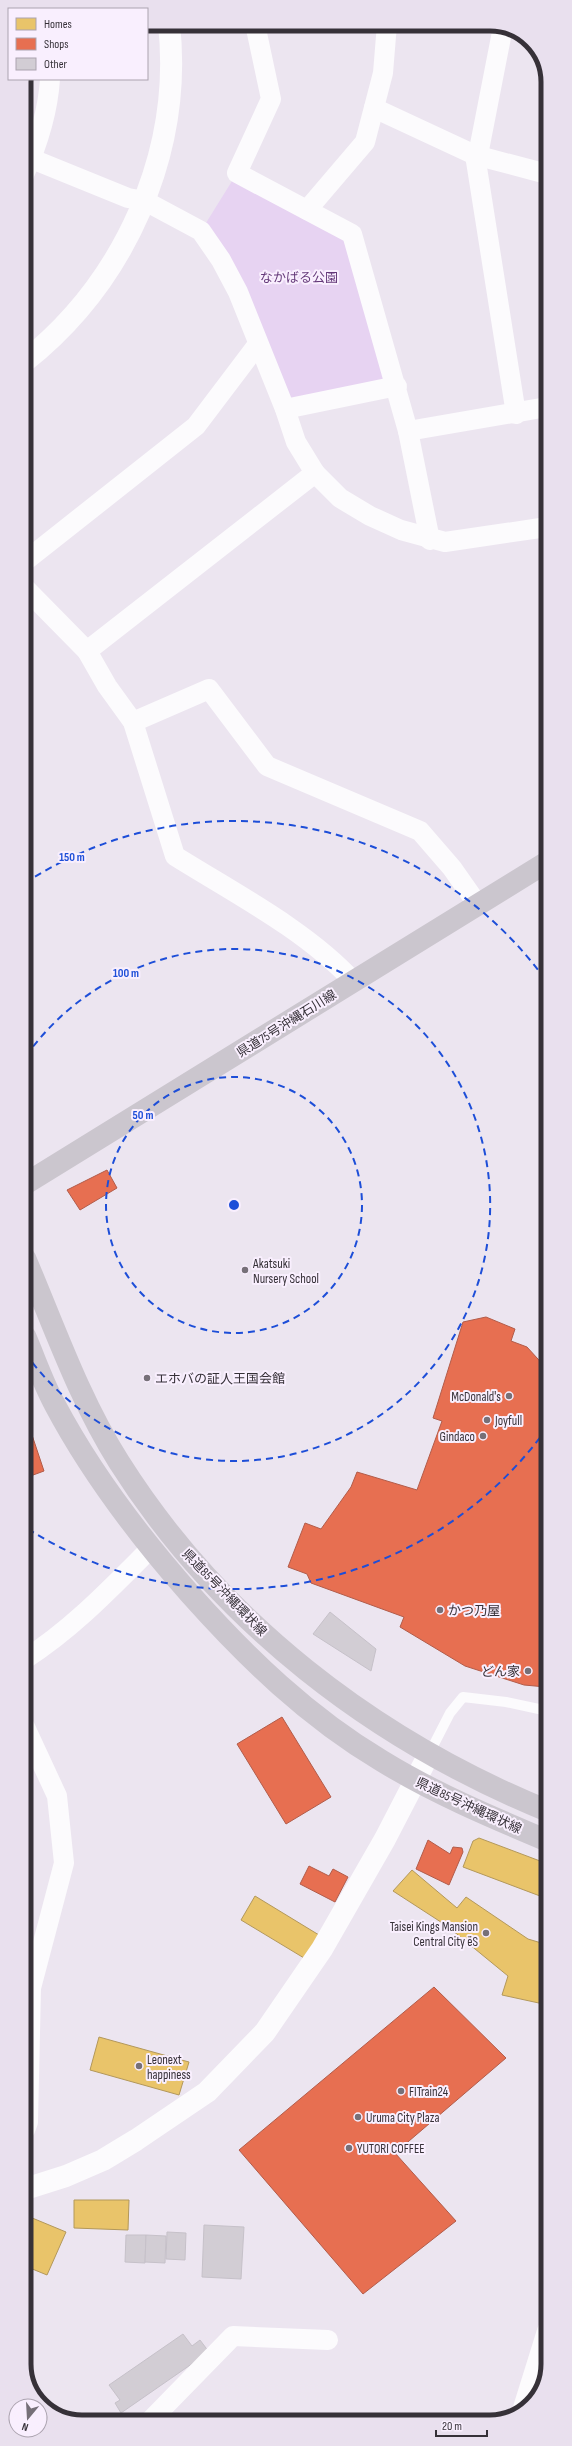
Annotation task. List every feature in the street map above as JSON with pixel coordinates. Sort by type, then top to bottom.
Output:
[{"type":"main road","name":"県道75号沖縄石川線","points":[[31,1180],[541,866]]},
{"type":"main road","name":"県道85号沖縄環状線","points":[[31,1272],[82,1393],[118,1462],[172,1538],[231,1601],[292,1659],[341,1699],[429,1754],[505,1793],[541,1807]]},
{"type":"main road","name":"県道85号沖縄環状線","points":[[31,1350],[54,1404],[94,1471],[150,1549],[213,1620],[271,1679],[322,1721],[381,1761],[457,1801],[541,1838]]},
{"type":"street","points":[[31,356],[65,327],[89,299],[110,269],[145,201],[166,123],[171,62],[169,31]]},
{"type":"street","points":[[256,31],[271,99],[237,173],[352,234],[408,431],[430,540]]},
{"type":"street","points":[[307,210],[365,142],[383,73],[386,31]]},
{"type":"street","points":[[502,33],[477,155],[516,414]]},
{"type":"street","points":[[31,158],[43,120],[50,80]]},
{"type":"street","points":[[374,108],[477,155],[541,172]]},
{"type":"street","points":[[31,168],[128,198],[145,201],[201,231],[221,260],[238,292],[285,409],[296,442],[315,473],[340,498],[370,516],[430,540],[446,542],[541,528]]},
{"type":"street","points":[[31,556],[196,426],[258,344]]},
{"type":"street","points":[[285,409],[396,386]]},
{"type":"street","points":[[408,431],[516,414],[541,408]]},
{"type":"street","points":[[87,651],[315,473]]},
{"type":"street","points":[[31,594],[87,651],[107,686],[133,722],[175,856],[294,932],[339,966],[353,981]]},
{"type":"street","points":[[133,722],[209,689],[267,766],[420,831],[452,868],[478,905]]},
{"type":"street","points":[[31,1655],[54,1640],[85,1614],[150,1549]]},
{"type":"street","points":[[31,1740],[57,1796],[64,1863],[31,1988]]},
{"type":"street","points":[[31,2187],[66,2176],[103,2160],[136,2140],[207,2092],[265,2032],[322,1949],[385,1839],[429,1754]]},
{"type":"street","points":[[156,2415],[233,2336],[328,2340]]},
{"type":"street","points":[[527,2399],[541,2353]]},
{"type":"lane","points":[[429,1754],[450,1713],[463,1697],[506,1702],[541,1710]]},
{"type":"green space","name":"なかばる公園","points":[[237,173],[352,234],[397,386],[285,409],[201,231]]},
{"type":"building: Homes","points":[[479,1838],[541,1861],[541,1896],[463,1867],[473,1841]]},
{"type":"building: Homes","name":"Taisei Kings Mansion Central City ëS","points":[[412,1870],[457,1908],[466,1897],[528,1939],[541,1943],[541,2003],[502,1995],[508,1976],[447,1926],[393,1891]]},
{"type":"building: Homes","points":[[255,1896],[319,1935],[304,1958],[241,1920]]},
{"type":"building: Homes","name":"Leonext happiness","points":[[99,2037],[189,2062],[179,2095],[90,2070]]},
{"type":"building: Homes","points":[[74,2200],[129,2200],[128,2230],[74,2228]]},
{"type":"building: Homes","points":[[31,2217],[66,2232],[47,2275],[31,2268]]},
{"type":"building: Shops","points":[[107,1170],[117,1188],[80,1210],[67,1190]]},
{"type":"building: Shops","points":[[486,1317],[515,1329],[511,1341],[527,1347],[541,1362],[541,1687],[524,1685],[465,1666],[400,1627],[404,1617],[311,1583],[307,1574],[288,1567],[305,1523],[321,1529],[351,1487],[357,1472],[417,1490],[442,1421],[433,1418],[463,1322]]},
{"type":"building: Shops","points":[[31,1432],[44,1471],[31,1476]]},
{"type":"building: Shops","points":[[282,1717],[331,1797],[286,1824],[237,1744]]},
{"type":"building: Shops","points":[[428,1840],[450,1854],[453,1847],[462,1848],[463,1852],[449,1885],[416,1869]]},
{"type":"building: Shops","points":[[309,1866],[329,1876],[333,1869],[348,1877],[335,1902],[300,1884]]},
{"type":"building: Shops","name":"Uruma City Plaza","points":[[434,1987],[506,2058],[395,2153],[456,2221],[363,2294],[239,2150]]},
{"type":"building: Other","points":[[330,1612],[376,1649],[371,1671],[313,1634]]},
{"type":"building: Other","points":[[204,2225],[244,2227],[241,2279],[202,2277]]},
{"type":"building: Other","points":[[167,2232],[186,2233],[185,2260],[166,2259]]},
{"type":"building: Other","points":[[126,2235],[146,2235],[145,2263],[125,2262]]},
{"type":"building: Other","points":[[146,2235],[166,2236],[165,2263],[145,2262]]},
{"type":"building: Other","points":[[183,2334],[192,2346],[200,2340],[209,2352],[121,2413],[115,2403],[120,2400],[109,2385]]},
{"type":"place","name":"Akatsuki Nursery School","points":[[245,1270]]},
{"type":"place","name":"エホバの証人王国会館","points":[[147,1378]]},
{"type":"place","name":"McDonald's","points":[[509,1396]]},
{"type":"place","name":"Joyfull","points":[[487,1420]]},
{"type":"place","name":"Gindaco","points":[[483,1436]]},
{"type":"place","name":"かつ乃屋","points":[[440,1610]]},
{"type":"place","name":"どん家","points":[[528,1671]]},
{"type":"place","name":"Taisei Kings Mansion Central City ëS","points":[[486,1933]]},
{"type":"place","name":"Leonext happiness","points":[[139,2066]]},
{"type":"place","name":"FITrain24","points":[[401,2091]]},
{"type":"place","name":"Uruma City Plaza","points":[[358,2117]]},
{"type":"place","name":"YUTORI COFFEE","points":[[349,2148]]}]
